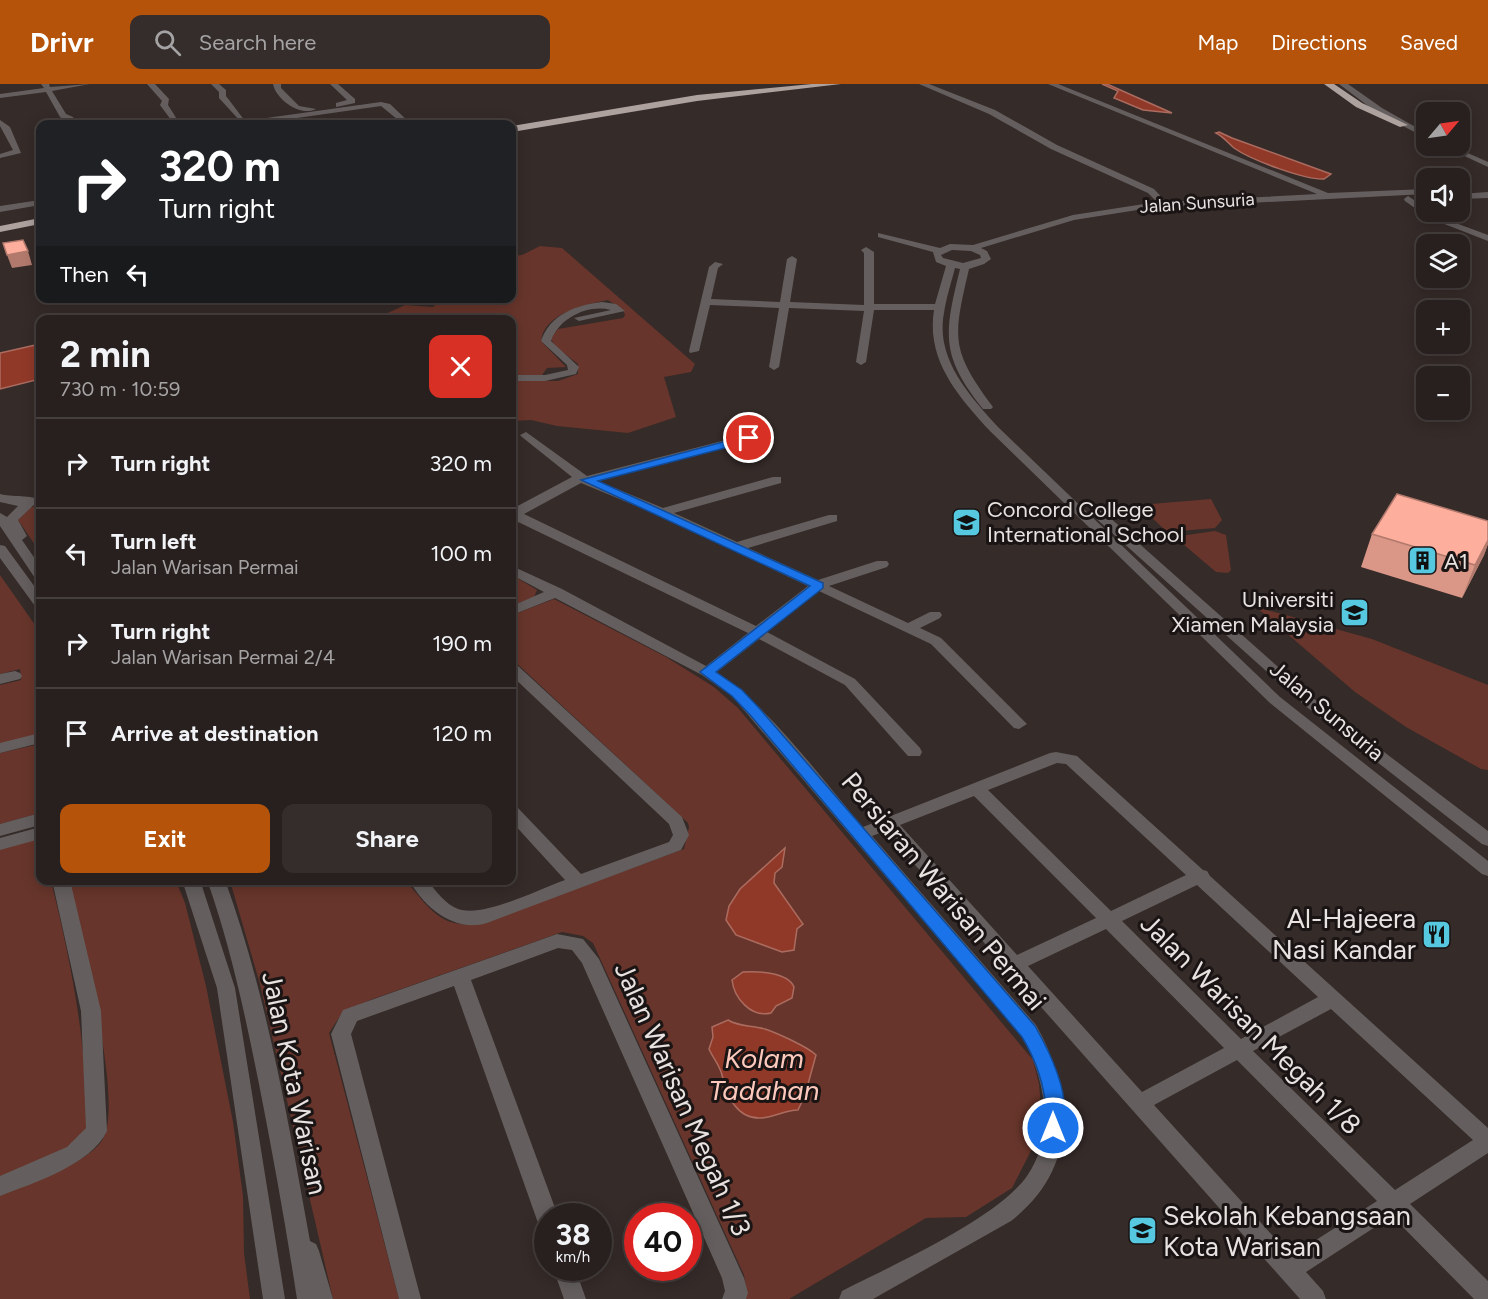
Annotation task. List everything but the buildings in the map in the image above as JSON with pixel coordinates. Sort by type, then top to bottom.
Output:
[{"type":"highway","points":[[516,126],[645,101],[798,84]]},
{"type":"highway","points":[[516,126],[676,101],[837,84]]},
{"type":"highway","points":[[1328,84],[1359,105],[1403,125]]},
{"type":"highway","points":[[2,233],[36,218]]},
{"type":"highway","points":[[2,233],[36,222]]},
{"type":"highway","points":[[2,233],[36,227]]},
{"type":"highway","points":[[2,233],[25,234],[36,232]]},
{"type":"street","points":[[0,96],[46,87],[86,84]]},
{"type":"street","points":[[152,84],[166,102],[164,105],[174,120]]},
{"type":"street","points":[[215,84],[241,120]]},
{"type":"street","points":[[277,84],[277,88],[297,108],[309,110],[351,103],[351,99],[334,84]]},
{"type":"street","points":[[923,84],[992,111],[1054,147],[1151,191],[1164,204]]},
{"type":"street","points":[[1043,84],[1326,199]]},
{"type":"street","points":[[1052,84],[1326,199]]},
{"type":"street","points":[[1343,84],[1403,125],[1416,131]]},
{"type":"street","points":[[1354,84],[1416,122]]},
{"type":"street","points":[[46,87],[63,115],[71,120]]},
{"type":"street","points":[[258,120],[374,104],[387,106],[402,120]]},
{"type":"street","points":[[0,122],[6,127],[18,151],[0,156]]},
{"type":"street","points":[[1470,149],[1488,157]]},
{"type":"street","points":[[1469,156],[1488,165]]},
{"type":"street","points":[[1207,201],[1290,195],[1294,187],[1287,182]]},
{"type":"street","points":[[1470,190],[1488,189]]},
{"type":"street","name":"Jalan Sunsuria","points":[[1416,192],[1126,212],[1080,222],[984,253],[986,256],[984,262],[965,266],[952,324],[955,359],[975,393],[999,420],[1105,521],[1308,701],[1488,840]]},
{"type":"street","points":[[1470,196],[1488,195]]},
{"type":"street","points":[[1408,199],[1432,216],[1488,238]]},
{"type":"street","name":"Jalan Sunsuria","points":[[973,248],[1073,218],[1138,206],[1207,201],[1416,199]]},
{"type":"street","points":[[0,209],[36,204]]},
{"type":"street","points":[[881,235],[939,251],[950,247],[973,248],[984,253]]},
{"type":"street","points":[[861,362],[869,308],[869,252],[866,250]]},
{"type":"street","points":[[939,251],[936,257],[939,260],[951,265],[965,266]]},
{"type":"street","points":[[774,367],[792,259]]},
{"type":"street","points":[[694,351],[714,267],[718,264]]},
{"type":"street","name":"Jalan Sunsuria","points":[[951,265],[940,311],[941,360],[953,382],[994,429],[1275,700],[1488,870]]},
{"type":"street","points":[[706,302],[869,308],[878,312],[940,311]]},
{"type":"street","points":[[516,378],[545,378],[572,372],[574,367],[570,362],[552,349],[546,341],[556,323],[566,314],[590,307],[608,306],[620,311],[579,318]]},
{"type":"street","points":[[526,435],[584,479],[662,512],[936,641],[1018,724]]},
{"type":"street","points":[[516,512],[584,479],[749,438]]},
{"type":"street","points":[[662,512],[777,480]]},
{"type":"street","points":[[0,498],[18,502],[36,499]]},
{"type":"street","points":[[0,510],[36,499]]},
{"type":"street","points":[[24,551],[24,540],[12,520],[14,515],[36,500]]},
{"type":"street","points":[[516,516],[758,632],[850,682],[914,752]]},
{"type":"street","points":[[0,518],[36,569]]},
{"type":"street","points":[[736,547],[832,518]]},
{"type":"street","points":[[0,549],[36,598]]},
{"type":"street","points":[[707,672],[818,585],[882,564]]},
{"type":"street","name":"Persiaran Warisan Permai","points":[[516,572],[707,672],[737,693],[861,834],[1036,1042],[1050,1074],[1055,1112],[1047,1155],[1033,1184],[1020,1200],[983,1227],[850,1299]]},
{"type":"street","points":[[516,610],[557,592]]},
{"type":"street","points":[[908,628],[934,615]]},
{"type":"street","points":[[421,885],[440,908],[452,916],[481,918],[675,846],[681,835],[676,821],[516,672]]},
{"type":"street","points":[[0,679],[15,676]]},
{"type":"street","points":[[0,748],[36,739]]},
{"type":"street","points":[[861,834],[1056,757],[1071,760],[1201,876],[1488,1141],[1289,1270]]},
{"type":"street","name":"Jalan Warisan Megah 1/8","points":[[976,789],[1488,1298]]},
{"type":"street","points":[[516,816],[577,881]]},
{"type":"street","points":[[0,830],[36,820]]},
{"type":"street","points":[[888,823],[1141,1102],[1315,1299]]},
{"type":"street","points":[[0,844],[36,834]]},
{"type":"street","points":[[1015,964],[1201,876]]},
{"type":"street","points":[[0,1186],[74,1154],[97,1131],[91,1011],[62,885]]},
{"type":"street","name":"Jalan Kota Warisan","points":[[193,885],[226,988],[274,1299]]},
{"type":"street","name":"Jalan Kota Warisan","points":[[218,885],[250,991],[294,1208],[308,1299]]},
{"type":"street","name":"Jalan Warisan Megah 1/3","points":[[460,976],[557,941],[577,944],[590,959],[733,1278],[737,1293],[733,1299]]},
{"type":"street","points":[[410,1299],[341,1034],[350,1016],[460,976],[542,1203]]},
{"type":"street","points":[[1141,1102],[1334,998]]},
{"type":"street","points":[[260,1198],[263,1299]]},
{"type":"street","points":[[294,1208],[322,1299]]},
{"type":"street","points":[[569,1281],[575,1299]]},
{"type":"shaded area","points":[[540,246],[562,248],[695,364],[691,372],[664,377],[676,417],[628,433],[557,426],[531,420],[516,421],[516,380],[558,381],[578,374],[578,364],[557,348],[550,338],[558,329],[623,318],[625,315],[623,310],[608,300],[568,311],[550,323],[541,341],[566,367],[547,368],[542,375],[516,375],[516,315],[410,313],[383,315],[405,305],[433,307],[438,303],[516,303],[516,256]]},
{"type":"shaded area","points":[[1211,499],[1222,520],[1215,528],[1167,532],[1143,509],[1151,504]]},
{"type":"shaded area","points":[[36,506],[36,546],[18,520],[30,508]]},
{"type":"shaded area","points":[[1215,531],[1226,535],[1231,570],[1228,573],[1216,572],[1177,539],[1180,536]]},
{"type":"shaded area","points":[[0,575],[36,626],[36,735],[0,744],[0,685],[21,680],[20,669],[0,674]]},
{"type":"shaded area","points":[[516,577],[537,590],[534,597],[516,604]]},
{"type":"shaded area","points":[[554,599],[666,657],[714,687],[738,708],[1033,1060],[1039,1084],[1042,1117],[1037,1139],[1012,1188],[966,1217],[926,1218],[789,1299],[744,1299],[747,1294],[744,1275],[593,943],[583,936],[562,932],[370,1000],[342,1013],[329,1033],[399,1299],[333,1299],[260,984],[231,885],[409,885],[438,916],[457,923],[483,923],[684,849],[688,823],[516,663],[516,613]]},
{"type":"shaded area","points":[[1256,607],[1372,639],[1488,685],[1488,770],[1481,769],[1406,727],[1355,692]]},
{"type":"shaded area","points":[[36,745],[36,814],[0,824],[0,753]]},
{"type":"shaded area","points":[[36,840],[36,885],[52,885],[71,972],[81,1034],[87,1127],[71,1148],[0,1178],[0,848]]},
{"type":"shaded area","points":[[70,885],[178,885],[185,903],[206,986],[233,1122],[243,1196],[244,1253],[250,1299],[0,1299],[0,1192],[72,1164],[97,1147],[104,1137],[108,1117],[108,1087],[104,1051]]},
{"type":"water","points":[[1102,84],[1107,84],[1172,113],[1143,110],[1114,98],[1118,91]]},
{"type":"water","points":[[1219,132],[1331,174],[1324,179],[1315,178],[1278,168],[1234,148],[1216,133]]},
{"type":"water","points":[[36,345],[36,380],[0,389],[0,353]]},
{"type":"water","points":[[785,848],[782,867],[775,873],[774,883],[803,924],[797,929],[794,950],[782,952],[736,935],[726,920],[729,906],[740,889]]},
{"type":"water","name":"Kolam Tadahan","points":[[743,972],[764,972],[785,978],[794,987],[792,998],[776,1006],[771,1013],[764,1014],[750,1010],[740,1000],[733,987],[732,980]]},
{"type":"water","name":"Kolam Tadahan","points":[[728,1020],[770,1031],[800,1044],[816,1055],[805,1095],[798,1110],[753,1118],[739,1111],[734,1105],[726,1090],[720,1068],[709,1049],[713,1037],[712,1027]]},
{"type":"place","name":"Concord College International School","points":[[966,522]]},
{"type":"place","name":"A1","points":[[1423,561]]},
{"type":"place","name":"Universiti Xiamen Malaysia","points":[[1355,612]]},
{"type":"place","name":"Al-Hajeera Nasi Kandar","points":[[1437,934]]},
{"type":"place","name":"Sekolah Kebangsaan Kota Warisan","points":[[1142,1231]]},
{"type":"route","points":[[749,438],[587,480],[662,512],[818,585],[707,672],[737,693],[756,713],[1029,1031],[1044,1057],[1050,1074],[1055,1112],[1053,1128]]}]
